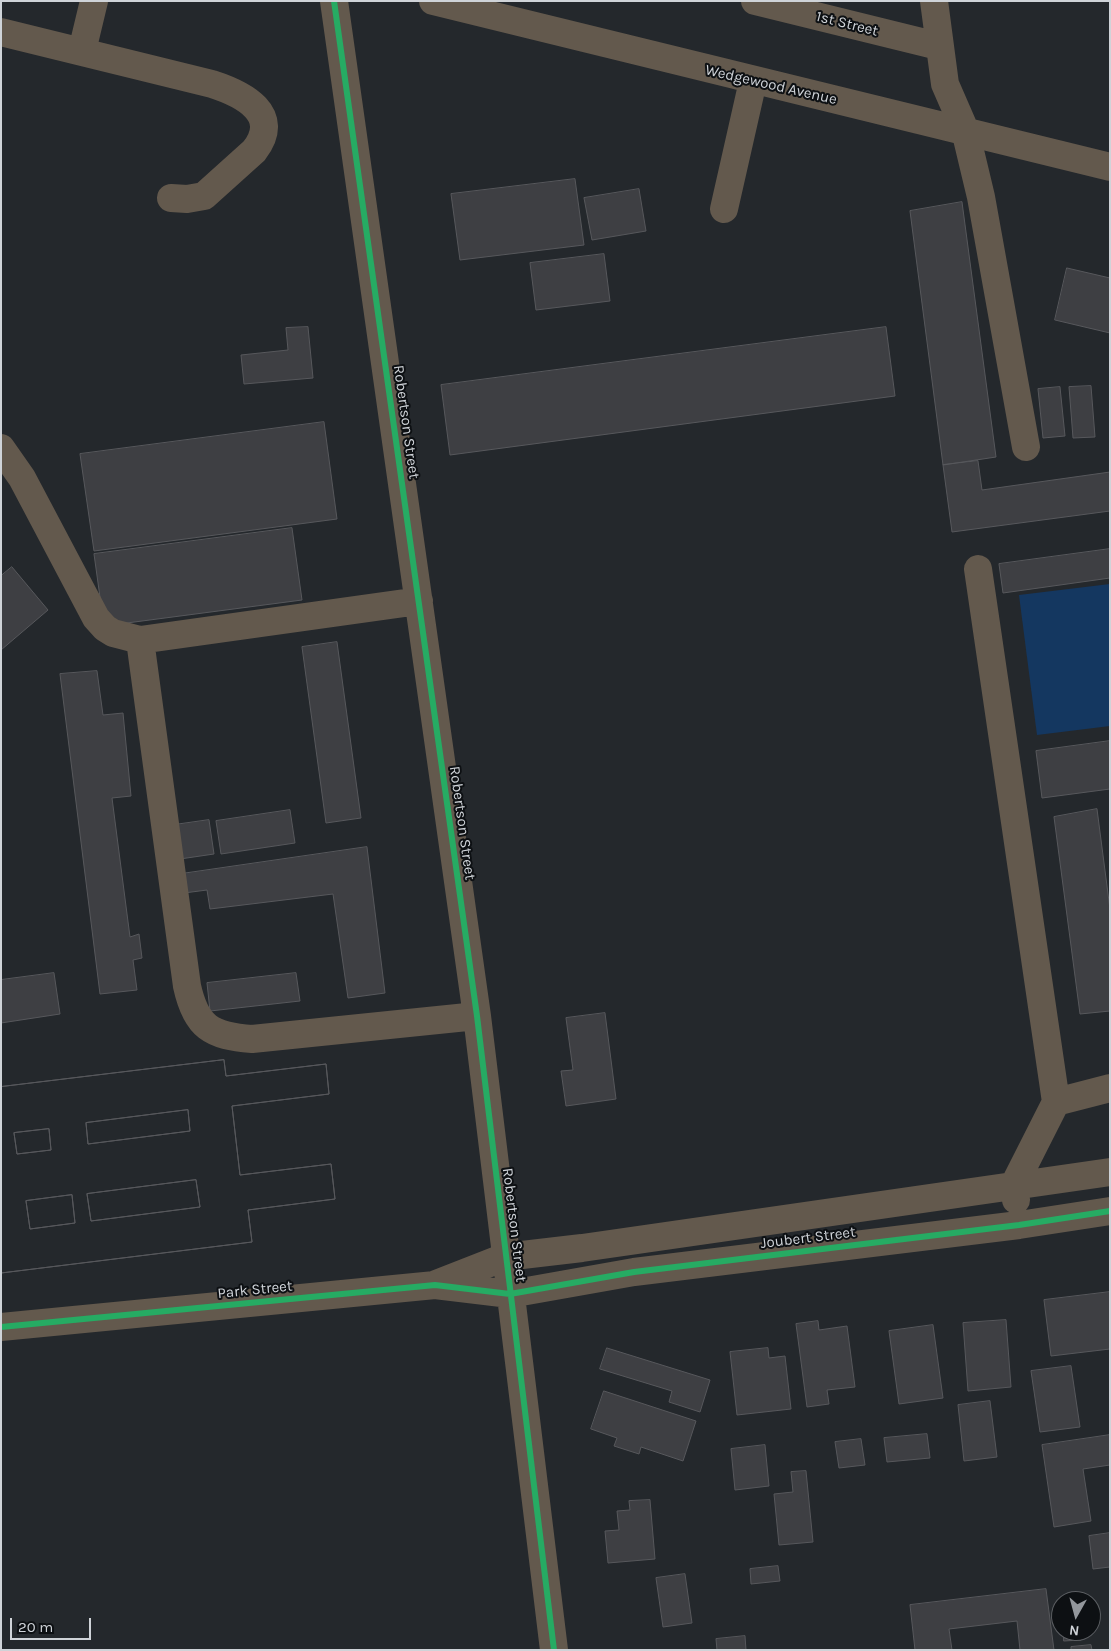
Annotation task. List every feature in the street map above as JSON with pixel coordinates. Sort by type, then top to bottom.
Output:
[{"type":"street","points":[[82,50],[94,1]]},
{"type":"street","name":"Robertson Street","points":[[334,1],[477,1016],[554,1650]]},
{"type":"street","name":"Wedgewood Avenue","points":[[433,1],[1110,167]]},
{"type":"street","name":"1st Street","points":[[755,1],[938,46]]},
{"type":"street","points":[[934,1],[944,84],[965,130],[981,197],[1026,447]]},
{"type":"street","points":[[1,32],[82,50],[212,84],[242,95],[254,104],[264,126],[261,143],[254,151],[204,196],[187,199],[171,198]]},
{"type":"street","points":[[724,209],[753,81]]},
{"type":"street","points":[[1,448],[22,478],[96,618],[105,628],[113,633],[140,640],[419,601]]},
{"type":"street","points":[[978,569],[1056,1102],[1014,1185],[1019,1226]]},
{"type":"street","points":[[140,640],[188,986],[196,1016],[203,1024],[214,1032],[252,1039],[477,1016]]},
{"type":"street","points":[[1056,1102],[1110,1088]]},
{"type":"street","name":"Joubert Street","points":[[505,1257],[592,1247],[1110,1172]]},
{"type":"street","name":"Joubert Street","points":[[510,1294],[634,1272],[1019,1226],[1110,1211]]},
{"type":"street","name":"Park Street","points":[[435,1285],[505,1257]]},
{"type":"street","name":"Park Street","points":[[1,1327],[435,1285],[510,1294]]},
{"type":"shaded area","points":[[1110,584],[1110,726],[1037,735],[1019,595]]},
{"type":"building","points":[[575,179],[584,245],[460,260],[451,194]]},
{"type":"building","points":[[639,189],[646,231],[592,240],[584,198]]},
{"type":"building","points":[[962,202],[996,457],[943,465],[910,211]]},
{"type":"building","points":[[604,254],[610,301],[536,310],[530,263]]},
{"type":"building","points":[[1067,268],[1110,278],[1110,333],[1055,320]]},
{"type":"building","points":[[308,327],[313,378],[244,384],[241,355],[288,350],[286,328]]},
{"type":"building","points":[[886,327],[895,396],[450,455],[441,385]]},
{"type":"building","points":[[1091,386],[1095,437],[1073,438],[1069,387]]},
{"type":"building","points":[[1060,387],[1065,436],[1043,438],[1038,389]]},
{"type":"building","points":[[324,422],[337,519],[94,551],[80,454]]},
{"type":"building","points":[[978,461],[982,490],[1110,472],[1110,511],[952,532],[943,465]]},
{"type":"building","points":[[292,528],[302,600],[104,626],[94,554]]},
{"type":"building","points":[[1110,549],[1110,578],[1003,593],[999,564]]},
{"type":"building","points":[[12,567],[48,610],[1,650],[1,576]]},
{"type":"building","points":[[337,642],[361,818],[326,823],[302,647]]},
{"type":"building","points":[[97,671],[103,715],[123,713],[131,796],[112,798],[130,937],[139,934],[142,958],[133,960],[137,990],[100,994],[60,674]]},
{"type":"building","points":[[1110,741],[1110,789],[1042,798],[1036,751]]},
{"type":"building","points":[[1097,809],[1110,909],[1110,1011],[1080,1014],[1054,817]]},
{"type":"building","points":[[290,810],[295,843],[221,854],[216,821]]},
{"type":"building","points":[[209,820],[214,854],[180,859],[174,825]]},
{"type":"building","points":[[367,847],[385,993],[348,998],[333,894],[210,909],[207,890],[184,893],[181,874]]},
{"type":"building","points":[[54,973],[60,1014],[1,1023],[1,980]]},
{"type":"building","points":[[296,973],[300,1001],[210,1011],[207,983]]},
{"type":"building","points":[[605,1013],[616,1099],[566,1106],[561,1071],[573,1070],[566,1018]]},
{"type":"building","points":[[224,1060],[226,1076],[326,1064],[329,1094],[232,1106],[240,1175],[331,1164],[335,1199],[248,1210],[252,1242],[1,1273],[1,1087]],"holes":[[[188,1110],[190,1131],[88,1144],[86,1123]],[[49,1129],[51,1150],[17,1154],[14,1133]],[[196,1180],[200,1207],[91,1221],[87,1194]],[[72,1195],[75,1223],[30,1229],[26,1201]]]},
{"type":"building","points":[[224,1060],[226,1076],[326,1064],[329,1094],[232,1106],[240,1175],[331,1164],[335,1199],[248,1210],[252,1242],[1,1273],[1,1087]]},
{"type":"building","points":[[188,1110],[190,1131],[88,1144],[86,1123]]},
{"type":"building","points":[[49,1129],[51,1150],[17,1154],[14,1133]]},
{"type":"building","points":[[196,1180],[200,1207],[91,1221],[87,1194]]},
{"type":"building","points":[[72,1195],[75,1223],[30,1229],[26,1201]]},
{"type":"building","points":[[1110,1292],[1110,1349],[1051,1356],[1044,1300]]},
{"type":"building","points":[[1006,1320],[1011,1387],[968,1391],[963,1323]]},
{"type":"building","points":[[818,1321],[819,1330],[847,1326],[855,1387],[827,1390],[829,1404],[807,1407],[796,1324]]},
{"type":"building","points":[[933,1325],[943,1398],[899,1404],[889,1331]]},
{"type":"building","points":[[607,1348],[710,1380],[700,1412],[669,1402],[672,1391],[600,1369]]},
{"type":"building","points":[[768,1348],[769,1358],[785,1356],[791,1409],[737,1415],[730,1352]]},
{"type":"building","points":[[1071,1366],[1080,1427],[1040,1432],[1031,1371]]},
{"type":"building","points":[[604,1391],[696,1421],[683,1461],[641,1447],[639,1454],[614,1446],[617,1438],[591,1429]]},
{"type":"building","points":[[990,1401],[997,1457],[964,1461],[958,1405]]},
{"type":"building","points":[[927,1434],[930,1458],[887,1462],[884,1438]]},
{"type":"building","points":[[1110,1435],[1110,1465],[1083,1469],[1091,1521],[1054,1527],[1042,1445]]},
{"type":"building","points":[[861,1439],[865,1465],[839,1468],[835,1442]]},
{"type":"building","points":[[765,1445],[769,1486],[735,1490],[731,1449]]},
{"type":"building","points":[[806,1471],[813,1542],[779,1545],[774,1494],[793,1492],[791,1472]]},
{"type":"building","points":[[650,1500],[655,1559],[608,1563],[605,1531],[619,1530],[617,1511],[630,1510],[629,1501]]},
{"type":"building","points":[[1110,1533],[1110,1567],[1093,1569],[1089,1536]]},
{"type":"building","points":[[778,1566],[780,1581],[751,1584],[750,1569]]},
{"type":"building","points":[[685,1574],[692,1623],[663,1627],[656,1578]]},
{"type":"building","points":[[1046,1589],[1051,1641],[1053,1641],[1054,1650],[1020,1650],[1017,1621],[949,1629],[952,1650],[915,1650],[910,1605]]},
{"type":"building","points":[[745,1636],[746,1650],[717,1650],[716,1639]]},
{"type":"building","points":[[1091,1645],[1092,1650],[1071,1650],[1071,1647]]},
{"type":"cycle path","points":[[334,1],[477,1016],[554,1650]]},
{"type":"cycle path","points":[[1,1327],[435,1285],[510,1294],[634,1272],[1019,1225],[1110,1211]]}]
